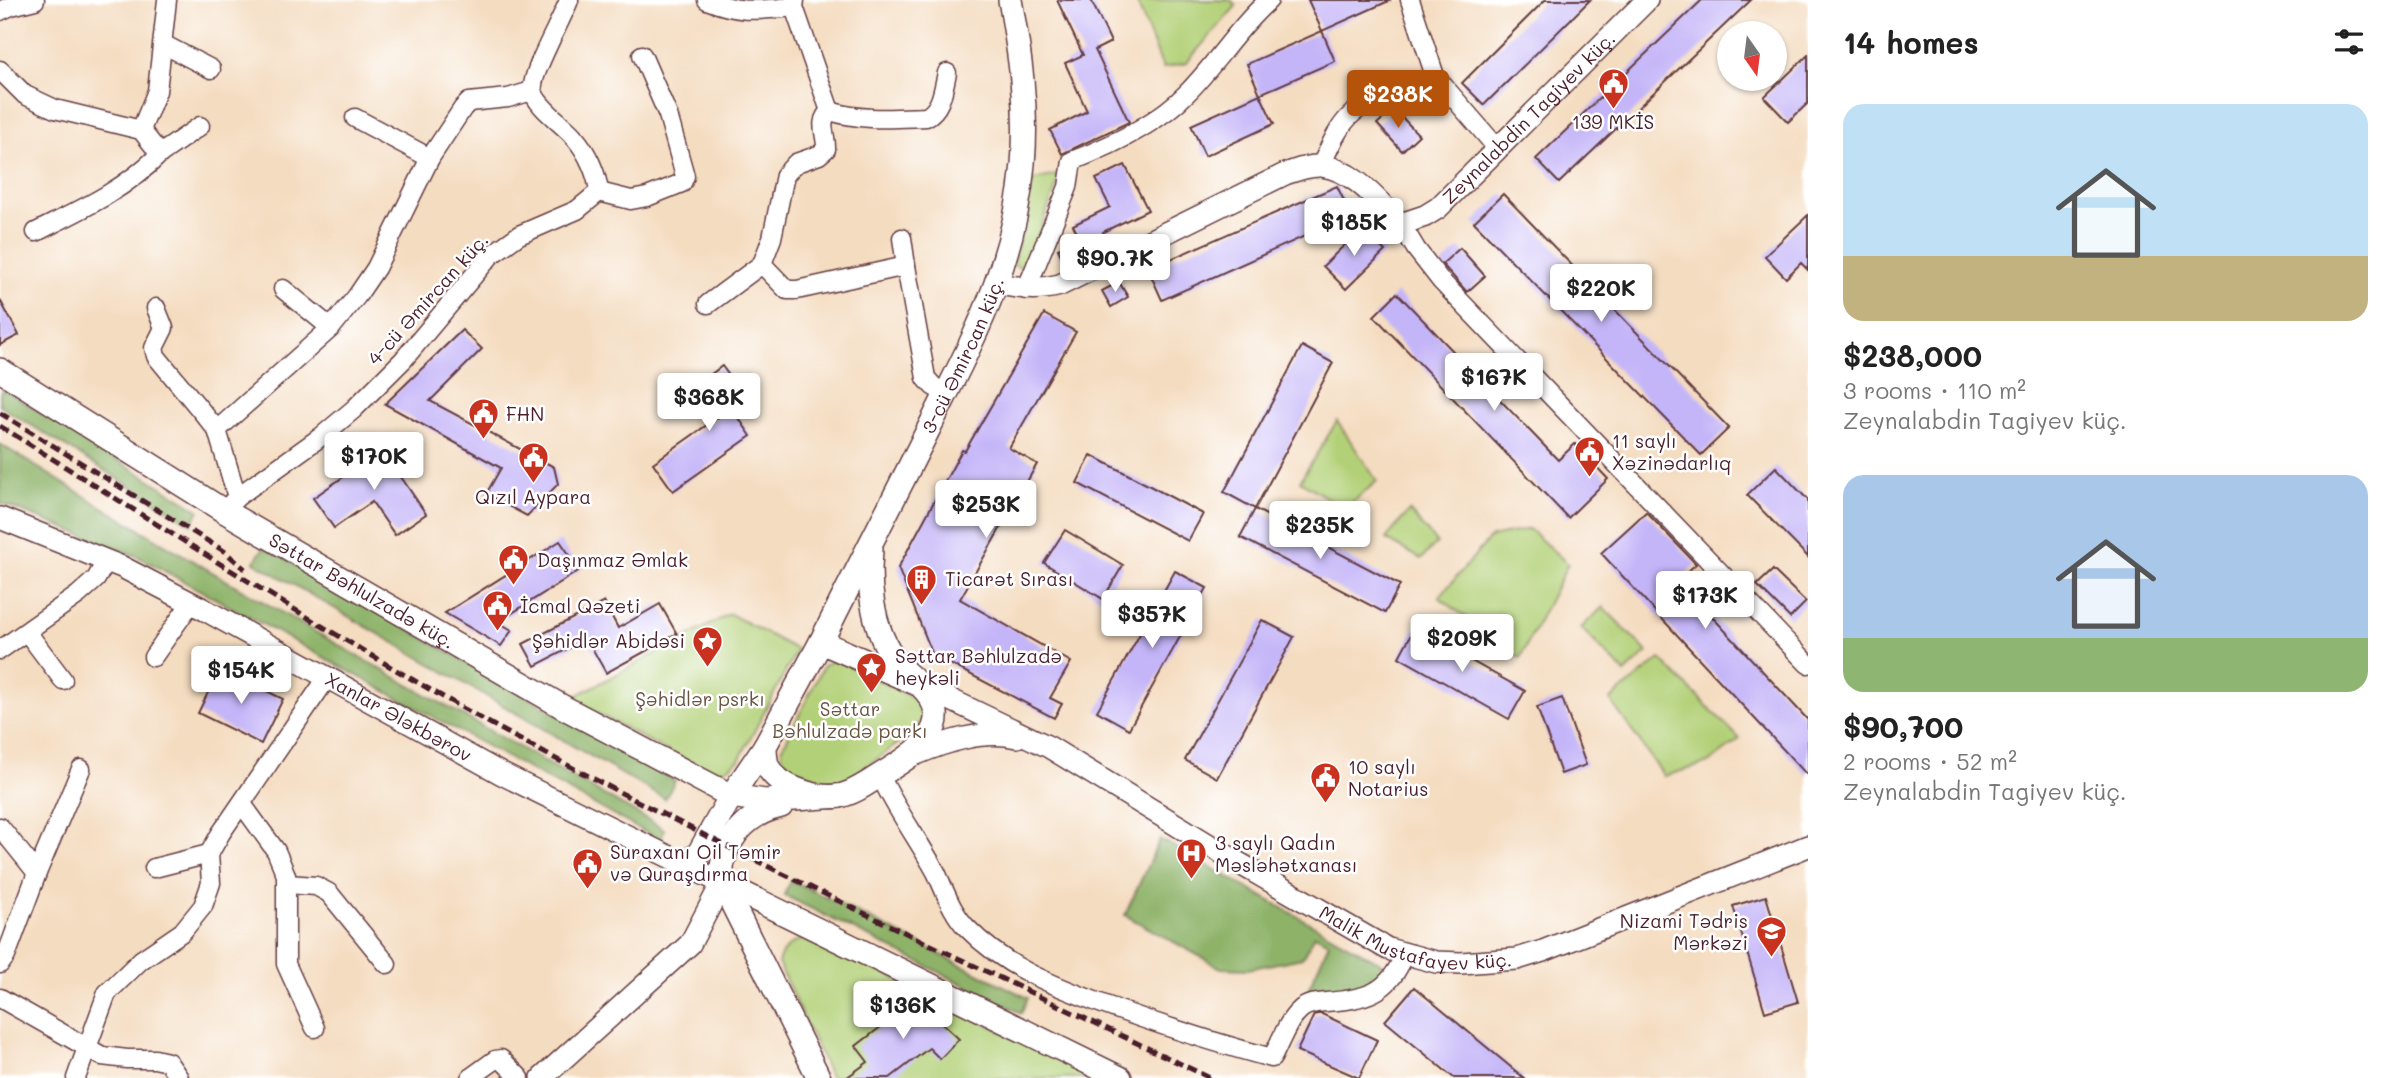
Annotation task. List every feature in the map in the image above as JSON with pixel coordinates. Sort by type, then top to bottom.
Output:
[{"type":"main road","name":"3-cü Əmircan küç.","points":[[920,685],[896,663],[883,640],[872,596],[872,543],[975,338],[998,284],[1018,201],[1025,140],[1023,92],[1010,0]]},
{"type":"main road","name":"Səttar Bəhlulzadə küç.","points":[[0,370],[230,504],[563,707],[731,796],[765,801],[840,796]]},
{"type":"main road","points":[[679,863],[688,862],[699,853],[731,796],[765,746],[872,543]]},
{"type":"main road","points":[[819,1078],[722,883],[720,867],[723,856],[748,819],[775,807],[840,796],[860,788],[914,755],[934,728],[935,715],[929,693],[920,685],[821,642]]},
{"type":"main road","points":[[765,746],[767,765],[777,779],[805,792],[840,796]]},
{"type":"main road","points":[[722,883],[1120,1078]]},
{"type":"street","points":[[0,11],[35,0]]},
{"type":"street","points":[[141,130],[157,90],[167,0]]},
{"type":"street","points":[[569,0],[534,77],[533,91],[541,104],[582,146],[593,168],[599,192],[631,200],[647,197],[682,183],[685,176],[668,115],[642,55]]},
{"type":"street","points":[[707,0],[729,9],[745,11],[795,3],[830,111]]},
{"type":"street","points":[[1026,289],[1068,187],[1073,161],[1149,123],[1173,106],[1269,0]]},
{"type":"street","points":[[1410,0],[1435,76],[1498,149]]},
{"type":"street","name":"Zeynalabdin Tagiyev küç.","points":[[1401,224],[1425,216],[1438,208],[1647,0]]},
{"type":"street","points":[[163,44],[211,69]]},
{"type":"street","points":[[0,70],[25,95],[55,109],[141,130],[160,153]]},
{"type":"street","points":[[830,111],[848,117],[926,117],[933,114],[940,102],[947,73]]},
{"type":"street","points":[[1321,166],[1342,122],[1357,109],[1389,93],[1435,76]]},
{"type":"street","points":[[217,430],[331,328],[376,268],[430,158],[463,108],[469,102],[508,98],[533,91]]},
{"type":"street","points":[[708,304],[762,264],[772,238],[785,175],[796,163],[819,155],[826,149],[827,141],[822,125],[830,111]]},
{"type":"street","points":[[355,118],[430,158]]},
{"type":"street","points":[[36,232],[111,194],[160,153],[201,126]]},
{"type":"street","points":[[998,284],[1044,289],[1073,280],[1285,174],[1321,166],[1336,170],[1358,182],[1401,224],[1441,281],[1808,664]]},
{"type":"street","name":"4-cü Əmircan küç.","points":[[230,504],[354,409],[403,360],[491,255],[519,235],[577,210],[599,192]]},
{"type":"street","points":[[902,238],[926,378],[933,387],[946,394]]},
{"type":"street","points":[[762,264],[787,290],[906,266]]},
{"type":"street","points":[[283,289],[331,328]]},
{"type":"street","points":[[156,308],[164,328],[153,348],[156,356],[217,430],[230,504]]},
{"type":"street","name":"Xanlar Ələkbərov","points":[[0,517],[107,560],[191,603],[502,774],[722,883]]},
{"type":"street","points":[[0,650],[96,579],[107,560]]},
{"type":"street","points":[[153,657],[191,603]]},
{"type":"street","points":[[27,632],[63,680]]},
{"type":"street","points":[[76,1078],[107,993],[141,960],[181,932],[203,906],[211,883],[209,854],[327,678]]},
{"type":"street","points":[[920,685],[1049,747]]},
{"type":"street","points":[[914,755],[933,747],[987,735],[1010,736],[1049,747]]},
{"type":"street","name":"Malik Mustafayev küç.","points":[[1049,747],[1363,936],[1405,955],[1436,962],[1517,959],[1543,951],[1808,846]]},
{"type":"street","points":[[0,964],[6,956],[37,873],[81,769]]},
{"type":"street","points":[[880,775],[895,807],[935,871],[956,915],[967,928],[1007,962],[1042,981],[1145,1020],[1272,1058],[1301,1007],[1314,1003],[1355,1000],[1369,995],[1392,979],[1405,955]]},
{"type":"street","points":[[242,804],[276,851],[286,875],[286,964],[315,1028]]},
{"type":"street","points":[[0,827],[37,873]]},
{"type":"street","points":[[154,868],[209,854]]},
{"type":"street","points":[[542,1078],[690,944],[722,883]]},
{"type":"street","points":[[287,884],[316,886],[329,893],[387,964]]},
{"type":"street","points":[[0,998],[86,1049],[102,1056],[168,1062],[179,1078]]},
{"type":"street","points":[[470,1078],[495,1060],[501,1059],[520,1078]]},
{"type":"green space","points":[[1136,0],[1231,0],[1236,6],[1186,63],[1163,68]]},
{"type":"green space","points":[[1061,174],[1025,270],[1013,264],[1033,180]]},
{"type":"green space","points":[[3,389],[199,510],[192,524],[0,406]]},
{"type":"green space","points":[[1337,421],[1377,481],[1345,509],[1300,481]]},
{"type":"green space","points":[[0,444],[247,592],[664,829],[661,841],[139,557],[0,503]]},
{"type":"green space","points":[[1409,511],[1437,543],[1421,559],[1386,539]]},
{"type":"green space","points":[[1529,529],[1568,564],[1520,658],[1439,597],[1491,537]]},
{"type":"green space","points":[[264,547],[675,781],[665,799],[254,562]]},
{"type":"green space","points":[[1603,607],[1647,652],[1625,673],[1581,628]]},
{"type":"green space","name":"Şəhidlər psrkı","points":[[730,614],[797,650],[739,760],[725,769],[707,772],[570,699]]},
{"type":"green space","points":[[1660,659],[1740,739],[1708,763],[1664,776],[1610,700]]},
{"type":"green space","name":"Səttar Bəhlulzadə parkı","points":[[834,660],[916,699],[923,713],[918,726],[889,750],[849,778],[831,783],[794,769],[782,757],[782,749],[824,665]]},
{"type":"green space","points":[[1160,839],[1384,965],[1378,975],[1361,988],[1340,993],[1306,994],[1329,943],[1315,935],[1302,958],[1248,969],[1221,968],[1125,915]]},
{"type":"green space","points":[[791,880],[1028,998],[1021,1013],[784,895]]},
{"type":"green space","points":[[810,936],[1096,1078],[831,1078],[778,963],[790,945]]},
{"type":"building","points":[[1057,0],[1091,0],[1111,42],[1095,50],[1129,122],[1062,154],[1050,130],[1087,111],[1065,63],[1083,55]]},
{"type":"building","points":[[1308,0],[1391,0],[1322,31]]},
{"type":"building","points":[[1545,0],[1590,0],[1484,105],[1462,83]]},
{"type":"building","points":[[1702,0],[1751,0],[1729,21],[1717,21],[1717,32],[1559,183],[1536,159]]},
{"type":"building","points":[[1322,31],[1335,61],[1260,94],[1247,64]]},
{"type":"building","points":[[1808,55],[1808,103],[1788,122],[1764,97],[1770,91],[1787,91],[1787,75]]},
{"type":"building","points":[[1260,94],[1274,124],[1205,156],[1191,125]]},
{"type":"building","points":[[1394,109],[1419,135],[1402,151],[1377,124]]},
{"type":"building","points":[[1125,165],[1148,210],[1103,232],[1107,241],[1064,262],[1058,249],[1080,239],[1073,225],[1110,207],[1096,179]]},
{"type":"building","points":[[1337,186],[1346,205],[1310,222],[1314,232],[1162,300],[1148,269]]},
{"type":"building","points":[[1503,194],[1729,428],[1701,455],[1474,222]]},
{"type":"building","points":[[1808,215],[1808,270],[1801,263],[1786,278],[1765,256]]},
{"type":"building","points":[[1362,228],[1385,251],[1346,289],[1323,266]]},
{"type":"building","points":[[1460,248],[1485,276],[1467,292],[1442,264]]},
{"type":"building","points":[[1119,282],[1128,297],[1111,307],[1102,291]]},
{"type":"building","points":[[1397,293],[1558,460],[1575,444],[1608,479],[1568,518],[1374,316]]},
{"type":"building","points":[[0,300],[19,335],[0,345]]},
{"type":"building","points":[[1044,314],[1076,332],[1009,448],[1037,464],[960,599],[1071,662],[1050,698],[1062,704],[1054,718],[933,655],[898,568],[962,450],[965,451]]},
{"type":"building","points":[[462,330],[482,349],[430,401],[554,467],[558,484],[527,516],[486,494],[501,468],[385,404]]},
{"type":"building","points":[[1302,346],[1333,363],[1255,509],[1224,492]]},
{"type":"building","points":[[722,366],[752,407],[738,417],[751,436],[673,491],[653,463],[721,415],[698,384]]},
{"type":"building","points":[[395,441],[409,462],[397,471],[426,514],[395,535],[372,502],[334,528],[313,498]]},
{"type":"building","points":[[1091,455],[1203,514],[1188,541],[1077,483]]},
{"type":"building","points":[[1776,467],[1808,500],[1808,557],[1747,495]]},
{"type":"building","points":[[1255,509],[1400,585],[1385,613],[1240,537]]},
{"type":"building","points":[[1646,512],[1696,564],[1678,580],[1808,720],[1808,776],[1601,553]]},
{"type":"building","points":[[1065,530],[1123,565],[1103,599],[1044,563]]},
{"type":"building","points":[[560,541],[580,570],[498,622],[512,630],[501,646],[445,613]]},
{"type":"building","points":[[1773,570],[1806,602],[1790,618],[1757,585]]},
{"type":"building","points":[[1175,571],[1207,588],[1129,729],[1097,711]]},
{"type":"building","points":[[604,602],[618,628],[660,604],[677,634],[606,673],[587,639],[535,666],[523,644]]},
{"type":"building","points":[[1262,620],[1294,637],[1217,778],[1185,760]]},
{"type":"building","points":[[1414,629],[1525,691],[1509,719],[1399,657]]},
{"type":"building","points":[[220,668],[283,699],[261,744],[198,713]]},
{"type":"building","points":[[1562,698],[1586,765],[1561,774],[1537,707]]},
{"type":"building","points":[[1766,896],[1798,1002],[1765,1012],[1733,906]]},
{"type":"building","points":[[1414,987],[1524,1078],[1454,1078],[1385,1021]]},
{"type":"building","points":[[910,993],[959,1039],[940,1059],[929,1048],[890,1078],[846,1078],[868,1062],[856,1046],[895,1016],[891,1012]]},
{"type":"building","points":[[1314,1015],[1377,1040],[1359,1078],[1297,1051]]},
{"type":"railway","points":[[0,413],[224,551],[245,569]]},
{"type":"railway","points":[[0,426],[334,633],[539,750],[789,877],[1210,1078]]},
{"type":"place","name":"139 MKİS","points":[[1613,110]]},
{"type":"place","name":"FHN","points":[[483,441]]},
{"type":"place","name":"11 saylı Xəzinədarlıq","points":[[1589,479]]},
{"type":"place","name":"Qızıl Aypara","points":[[533,485]]},
{"type":"place","name":"Daşınmaz Əmlak","points":[[514,587]]},
{"type":"place","name":"Ticarət Sırası","points":[[922,606]]},
{"type":"place","name":"İcmal Qəzeti","points":[[497,633]]},
{"type":"place","name":"Şəhidlər Abidəsi","points":[[708,668]]},
{"type":"place","name":"Səttar Bəhlulzadə heykəli","points":[[872,694]]},
{"type":"place","name":"10 saylı Notarius","points":[[1325,805]]},
{"type":"place","name":"3 saylı Qadın Məsləhətxanası","points":[[1192,881]]},
{"type":"place","name":"Suraxanı Oil Təmir və Quraşdırma","points":[[587,890]]},
{"type":"place","name":"Nizami Tədris Mərkəzi","points":[[1771,959]]}]
